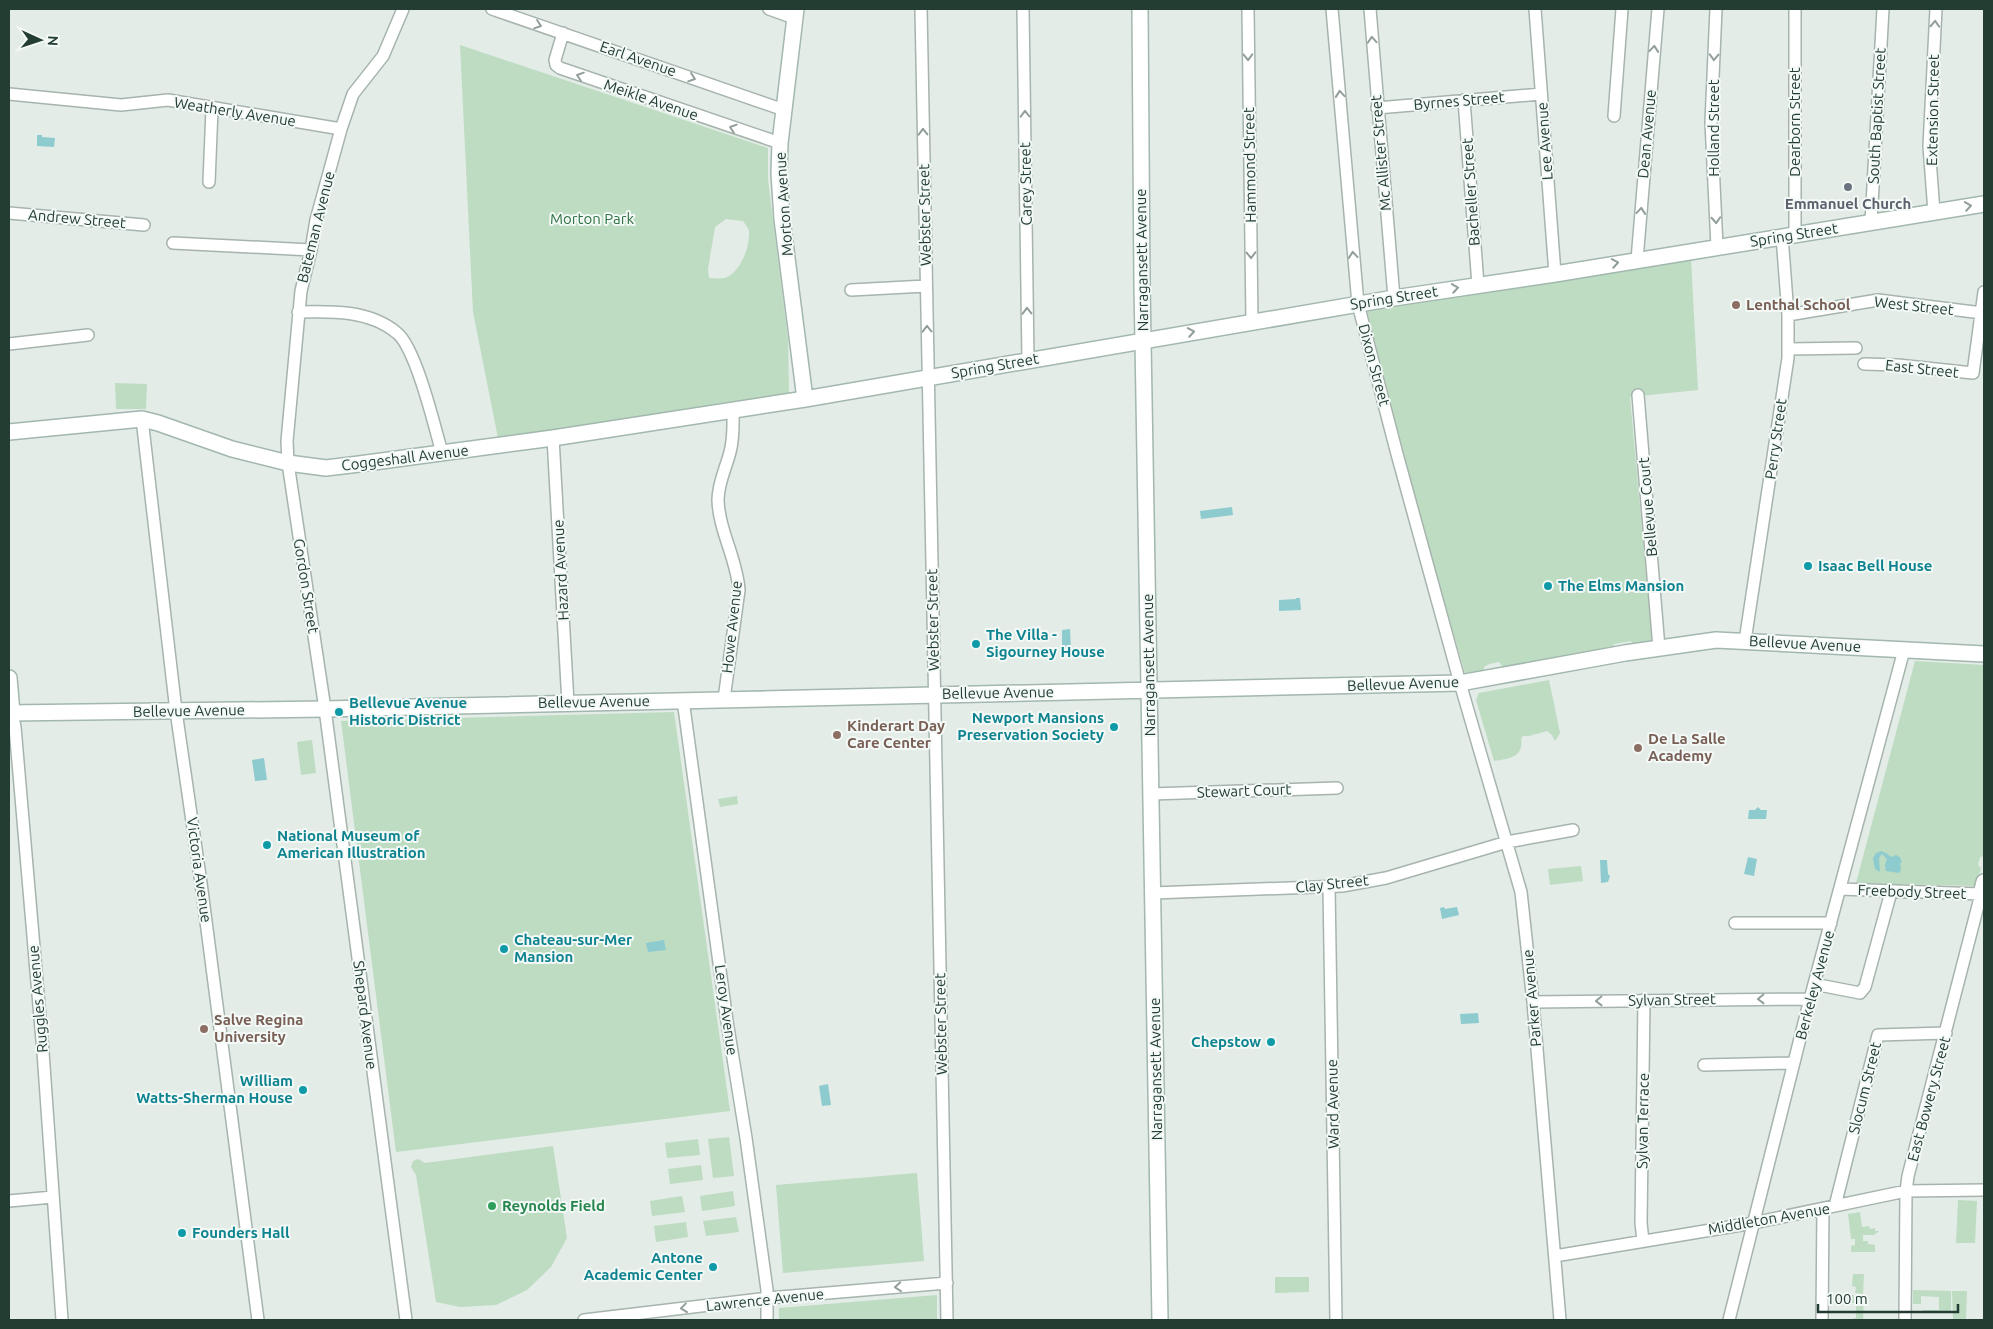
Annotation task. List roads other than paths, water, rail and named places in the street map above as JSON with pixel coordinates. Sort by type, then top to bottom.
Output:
[{"type":"main road","name":"Narragansett Avenue","points":[[1140,9],[1143,340],[1160,1320]]},
{"type":"main road","name":"Morton Avenue","points":[[795,13],[780,143],[779,173],[782,219],[805,399]]},
{"type":"main road","name":"Spring Street","points":[[805,399],[1394,298],[1555,274],[1984,204]]},
{"type":"main road","name":"Coggeshall Avenue","points":[[9,432],[142,419],[232,450],[288,463],[326,468],[553,438],[805,399]]},
{"type":"main road","name":"Bellevue Avenue","points":[[11,713],[325,709],[1460,683],[1659,648],[1716,640],[1984,654]]},
{"type":"main road","name":"Ruggles Avenue","points":[[9,678],[11,713]]},
{"type":"street","name":"Bateman Avenue","points":[[288,463],[287,441],[298,312],[316,220],[341,129],[353,94],[384,56],[403,9]]},
{"type":"street","name":"Earl Avenue","points":[[492,9],[784,110]]},
{"type":"street","points":[[769,9],[795,13]]},
{"type":"street","name":"Webster Street","points":[[921,9],[947,1320]]},
{"type":"street","name":"Carey Street","points":[[1023,9],[1028,360]]},
{"type":"street","name":"Hammond Street","points":[[1248,9],[1252,322]]},
{"type":"street","name":"Dixon Street","points":[[1332,9],[1358,304],[1460,683]]},
{"type":"street","name":"Mc Allister Street","points":[[1370,9],[1394,298]]},
{"type":"street","name":"Lee Avenue","points":[[1535,9],[1555,274]]},
{"type":"street","points":[[1614,116],[1622,9]]},
{"type":"street","name":"Dean Avenue","points":[[1637,260],[1658,9]]},
{"type":"street","name":"Holland Street","points":[[1716,9],[1711,122],[1717,247]]},
{"type":"street","name":"Dearborn Street","points":[[1788,235],[1795,9]]},
{"type":"street","name":"South Baptist Street","points":[[1871,222],[1882,9]]},
{"type":"street","name":"Extension Street","points":[[1934,212],[1929,146],[1936,9]]},
{"type":"street","name":"Meikle Avenue","points":[[563,33],[554,60],[560,68],[780,143]]},
{"type":"street","name":"Weatherly Avenue","points":[[9,94],[121,105],[168,100],[212,109],[341,129]]},
{"type":"street","name":"Byrnes Street","points":[[1377,108],[1542,94]]},
{"type":"street","name":"Bacheller Street","points":[[1464,100],[1478,285]]},
{"type":"street","points":[[209,182],[212,109]]},
{"type":"street","name":"Andrew Street","points":[[9,213],[144,225]]},
{"type":"street","name":"Perry Street","points":[[1746,641],[1788,350],[1788,235]]},
{"type":"street","points":[[173,243],[311,250]]},
{"type":"street","points":[[851,290],[926,286]]},
{"type":"street","points":[[1982,313],[1984,292]]},
{"type":"street","name":"West Street","points":[[1788,315],[1878,300],[1982,313]]},
{"type":"street","points":[[298,312],[330,311],[360,316],[385,325],[397,333],[405,341],[412,358],[429,406],[442,453]]},
{"type":"street","name":"East Street","points":[[1864,364],[1898,365],[1973,373],[1982,313]]},
{"type":"street","points":[[9,344],[88,335]]},
{"type":"street","points":[[1788,350],[1856,348]]},
{"type":"street","name":"Bellevue Court","points":[[1638,395],[1659,648]]},
{"type":"street","name":"Howe Avenue","points":[[724,699],[739,590],[738,572],[720,516],[718,501],[719,487],[731,451],[733,410]]},
{"type":"street","name":"Victoria Avenue","points":[[142,419],[176,711],[201,883],[258,1320]]},
{"type":"street","name":"Hazard Avenue","points":[[553,438],[568,703]]},
{"type":"street","name":"Gordon Street","points":[[288,463],[325,709]]},
{"type":"street","name":"Berkeley Avenue","points":[[1729,1320],[1810,998],[1904,650]]},
{"type":"street","name":"Parker Avenue","points":[[1460,683],[1521,892],[1533,1002],[1560,1320]]},
{"type":"street","name":"Leroy Avenue","points":[[683,700],[727,1021],[746,1138],[768,1298],[767,1320]]},
{"type":"street","name":"Shepard Avenue","points":[[325,709],[406,1320]]},
{"type":"street","name":"Ruggles Avenue","points":[[11,713],[43,1052],[62,1320]]},
{"type":"street","name":"Stewart Court","points":[[1151,794],[1337,788]]},
{"type":"street","name":"Clay Street","points":[[1153,893],[1329,887],[1386,878],[1507,842],[1573,830]]},
{"type":"street","name":"Ward Avenue","points":[[1329,887],[1336,1320]]},
{"type":"street","name":"Freebody Street","points":[[1840,890],[1891,892],[1983,890]]},
{"type":"street","name":"East Bowery Street","points":[[1905,1320],[1906,1191],[1908,1176],[1983,890]]},
{"type":"street","points":[[1814,984],[1860,993],[1865,987],[1891,892]]},
{"type":"street","points":[[1735,923],[1831,923]]},
{"type":"street","name":"Sylvan Street","points":[[1533,1002],[1810,998]]},
{"type":"street","name":"Sylvan Terrace","points":[[1643,1241],[1641,1223],[1644,1000]]},
{"type":"street","name":"Slocum Street","points":[[1835,1206],[1878,1035],[1946,1033]]},
{"type":"street","points":[[1704,1065],[1794,1063]]},
{"type":"street","name":"Middleton Avenue","points":[[1554,1256],[1753,1223],[1906,1191],[1984,1190]]},
{"type":"street","points":[[9,1201],[52,1197]]},
{"type":"street","points":[[1822,1320],[1824,1208]]},
{"type":"street","name":"Lawrence Avenue","points":[[584,1320],[768,1298],[947,1283]]},
{"type":"water","points":[[37,135],[55,138],[54,147],[37,146]]},
{"type":"water","points":[[1232,507],[1233,515],[1201,519],[1200,511]]},
{"type":"water","points":[[1300,598],[1301,610],[1279,611],[1279,600]]},
{"type":"water","points":[[1070,629],[1071,650],[1062,650],[1062,630]]},
{"type":"water","points":[[264,758],[267,780],[255,781],[252,760]]},
{"type":"water","points":[[1758,807],[1761,810],[1767,810],[1766,819],[1748,819],[1749,810],[1755,810]]},
{"type":"water","points":[[1881,851],[1891,857],[1896,855],[1900,857],[1902,863],[1900,863],[1901,870],[1899,873],[1886,871],[1887,859],[1882,854],[1879,858],[1880,872],[1875,869],[1873,858],[1876,853]]},
{"type":"water","points":[[1748,857],[1757,859],[1754,876],[1744,874]]},
{"type":"water","points":[[1600,860],[1607,860],[1608,874],[1610,876],[1608,882],[1601,883]]},
{"type":"water","points":[[1444,907],[1445,909],[1457,907],[1459,915],[1442,919],[1440,908]]},
{"type":"water","points":[[664,940],[666,950],[648,952],[646,943]]},
{"type":"water","points":[[1478,1013],[1479,1023],[1461,1024],[1460,1014]]},
{"type":"water","points":[[828,1084],[831,1105],[822,1106],[819,1086]]},
{"type":"place","name":"Emmanuel Church","points":[[1848,187]]},
{"type":"place","name":"Lenthal School","points":[[1736,305]]},
{"type":"place","name":"Isaac Bell House","points":[[1808,566]]},
{"type":"place","name":"The Elms Mansion","points":[[1548,586]]},
{"type":"place","name":"The Villa - Sigourney House","points":[[976,644]]},
{"type":"place","name":"Bellevue Avenue Historic District","points":[[339,712]]},
{"type":"place","name":"Newport Mansions Preservation Society","points":[[1114,727]]},
{"type":"place","name":"Kinderart Day Care Center","points":[[837,735]]},
{"type":"place","name":"De La Salle Academy","points":[[1638,748]]},
{"type":"place","name":"National Museum of American Illustration","points":[[267,845]]},
{"type":"place","name":"Chateau-sur-Mer Mansion","points":[[504,949]]},
{"type":"place","name":"Salve Regina University","points":[[204,1029]]},
{"type":"place","name":"Chepstow","points":[[1271,1042]]},
{"type":"place","name":"William Watts-Sherman House","points":[[303,1090]]},
{"type":"place","name":"Reynolds Field","points":[[492,1206]]},
{"type":"place","name":"Founders Hall","points":[[182,1233]]},
{"type":"place","name":"Antone Academic Center","points":[[713,1267]]},
{"type":"park label","name":"Morton Park","points":[[592,219]]}]
